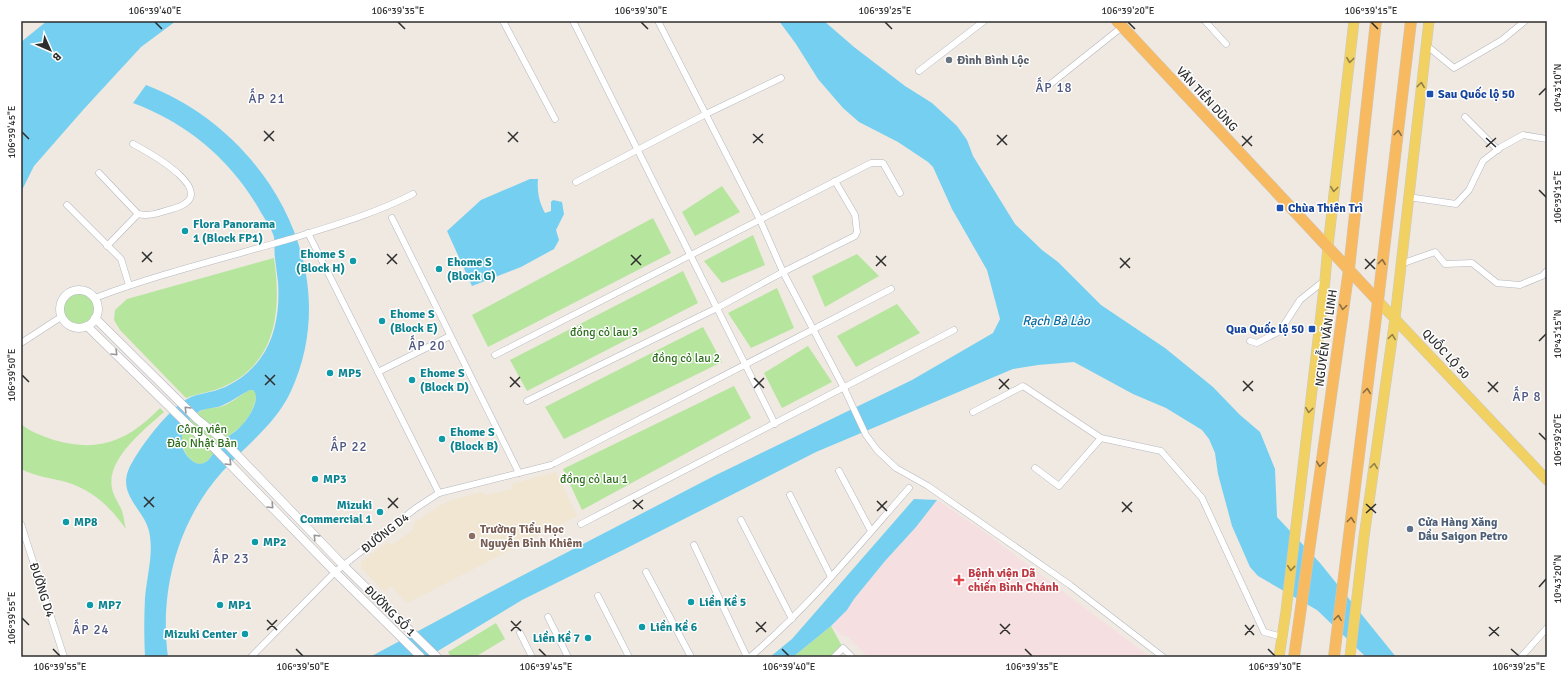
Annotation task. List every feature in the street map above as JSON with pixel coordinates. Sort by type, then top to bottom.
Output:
[{"type":"highway","name":"NGUYỄN VĂN LINH","points":[[1294,657],[1349,269],[1376,21]]},
{"type":"highway","points":[[1334,657],[1378,301],[1410,21]]},
{"type":"highway","name":"VĂN TIẾN DŨNG","points":[[1120,24],[1328,246]]},
{"type":"highway","name":"QUỐC LỘ 50","points":[[1328,246],[1378,301]]},
{"type":"main road","name":"NGUYỄN VĂN LINH","points":[[1279,657],[1286,611],[1354,21]]},
{"type":"main road","points":[[1350,657],[1359,574],[1395,318],[1428,21]]},
{"type":"main road","name":"QUỐC LỘ 50","points":[[1378,301],[1547,480]]},
{"type":"main road","points":[[1349,536],[1364,537]]},
{"type":"street","points":[[503,21],[555,119]]},
{"type":"street","points":[[573,21],[775,424]]},
{"type":"street","points":[[658,21],[760,220],[784,272],[844,388],[866,435],[877,450],[896,468],[928,486],[1070,585],[1163,657]]},
{"type":"street","points":[[919,71],[983,21]]},
{"type":"street","points":[[1205,21],[1226,44]]},
{"type":"street","points":[[1426,45],[1454,68],[1502,40],[1525,21]]},
{"type":"street","points":[[1048,86],[1120,24]]},
{"type":"street","points":[[576,182],[706,114],[781,78]]},
{"type":"street","points":[[1465,117],[1498,150]]},
{"type":"street","points":[[1408,197],[1456,204],[1469,190],[1483,161],[1498,150],[1523,134],[1547,139]]},
{"type":"street","points":[[99,173],[138,214],[149,215],[180,207],[188,200],[190,190],[185,180],[168,165],[133,144]]},
{"type":"street","points":[[495,355],[871,163],[883,163],[900,193]]},
{"type":"street","points":[[527,401],[717,308],[855,236],[857,232],[855,215],[835,181]]},
{"type":"street","points":[[95,298],[129,285],[266,246],[387,208],[413,194]]},
{"type":"street","points":[[66,206],[121,259],[129,285]]},
{"type":"street","points":[[107,246],[138,214]]},
{"type":"street","points":[[392,218],[450,336],[520,472]]},
{"type":"street","points":[[308,233],[438,493]]},
{"type":"street","points":[[1401,264],[1434,252],[1445,264],[1472,263],[1497,283],[1520,285],[1542,276],[1547,271]]},
{"type":"street","points":[[1250,341],[1257,344],[1280,331],[1300,300],[1325,280]]},
{"type":"street","name":"ĐƯỜNG D4","points":[[251,657],[335,572],[416,508],[438,493],[553,464],[745,365],[813,328],[891,289]]},
{"type":"street","points":[[82,290],[95,298],[98,308],[95,318],[87,326],[79,328],[74,327],[66,323],[61,317],[60,303],[64,296],[70,292],[82,290]]},
{"type":"street","points":[[21,343],[61,317]]},
{"type":"street","name":"ĐƯỜNG SỐ 1","points":[[95,318],[197,419],[222,439],[343,565],[437,657]]},
{"type":"street","name":"ĐƯỜNG SỐ 1","points":[[87,326],[189,426],[214,448],[335,572],[421,657]]},
{"type":"street","points":[[581,524],[954,330]]},
{"type":"street","points":[[378,372],[450,336]]},
{"type":"street","points":[[973,412],[1023,386],[1101,438],[1161,451],[1202,498],[1264,632],[1282,637]]},
{"type":"street","points":[[1035,468],[1059,486],[1101,438]]},
{"type":"street","points":[[244,478],[252,470]]},
{"type":"street","points":[[839,471],[871,531]]},
{"type":"street","points":[[694,545],[748,657],[792,619],[909,488]]},
{"type":"street","points":[[790,495],[831,577]]},
{"type":"street","points":[[741,520],[792,619]]},
{"type":"street","name":"ĐƯỜNG D4","points":[[21,524],[64,657]]},
{"type":"street","points":[[646,572],[691,657]]},
{"type":"street","points":[[598,596],[629,657]]},
{"type":"street","points":[[548,617],[568,657]]},
{"type":"street","points":[[1521,657],[1547,628]]},
{"type":"street","points":[[520,633],[532,657]]},
{"type":"street","points":[[834,657],[843,648],[852,657]]},
{"type":"shaded area","name":"Trường Tiểu Học Nguyễn Bỉnh Khiêm","points":[[556,472],[577,516],[407,603],[391,586],[385,592],[361,568],[361,562],[388,542],[392,545],[413,530],[414,523],[443,504],[481,492],[487,495],[512,489],[512,484]]},
{"type":"shaded area","name":"Bệnh viện Dã chiến Bình Chánh","points":[[937,500],[979,528],[1150,657],[868,657],[847,636],[843,636],[831,626],[847,610],[854,599],[885,561],[916,527]]},
{"type":"green space","points":[[722,186],[740,212],[695,236],[682,212]]},
{"type":"green space","name":"đồng cỏ lau 3","points":[[653,218],[671,253],[488,347],[472,315]]},
{"type":"green space","points":[[753,235],[765,265],[722,283],[704,261]]},
{"type":"green space","points":[[857,254],[879,276],[825,307],[812,276]]},
{"type":"green space","points":[[274,258],[277,295],[276,314],[266,347],[257,362],[244,374],[227,385],[212,391],[186,398],[120,330],[114,320],[115,310],[127,299]]},
{"type":"green space","name":"đồng cỏ lau 3","points":[[683,271],[698,303],[527,391],[510,360]]},
{"type":"green space","points":[[777,288],[794,328],[751,348],[728,313]]},
{"type":"green space","points":[[79,294],[90,298],[94,309],[90,320],[79,324],[68,320],[64,309],[68,298]]},
{"type":"green space","points":[[897,304],[920,333],[856,367],[837,336]]},
{"type":"green space","name":"đồng cỏ lau 2","points":[[703,327],[722,362],[564,439],[545,407]]},
{"type":"green space","points":[[808,346],[832,382],[782,408],[764,373]]},
{"type":"green space","name":"đồng cỏ lau 1","points":[[734,386],[751,418],[582,510],[563,469]]},
{"type":"green space","name":"Công viên Đảo Nhật Bản","points":[[250,390],[253,390],[256,393],[256,397],[246,421],[220,443],[206,462],[199,464],[192,461],[186,455],[181,438],[189,420],[205,409],[224,406]]},
{"type":"green space","points":[[160,408],[164,412],[138,436],[121,456],[115,466],[112,477],[112,488],[122,511],[126,529],[100,500],[85,490],[76,485],[37,475],[21,469],[21,424],[32,432],[54,440],[70,444],[98,444],[112,441],[124,436],[136,429]]},
{"type":"green space","points":[[496,623],[505,639],[475,657],[451,657],[448,652]]},
{"type":"green space","points":[[831,626],[843,648],[834,657],[793,657]]},
{"type":"water","points":[[47,21],[176,21],[141,47],[83,110],[34,166],[21,192],[21,42]]},
{"type":"water","name":"Rạch Bà Lào","points":[[779,21],[824,21],[854,47],[905,86],[932,103],[957,126],[967,140],[973,156],[1015,224],[1042,250],[1058,262],[1101,305],[1165,348],[1213,387],[1240,415],[1260,432],[1275,469],[1277,517],[1320,563],[1396,657],[1366,657],[1317,610],[1258,576],[1250,567],[1232,526],[1218,474],[1215,453],[1209,439],[1202,430],[1166,408],[1133,394],[1074,362],[1013,369],[816,452],[522,600],[428,657],[370,657],[487,594],[714,476],[912,380],[993,333],[1000,319],[987,270],[952,209],[933,167],[898,142],[859,122],[843,108],[818,79],[796,44]]},
{"type":"water","points":[[146,85],[189,106],[227,135],[259,169],[284,209],[301,252],[309,298],[306,345],[291,391],[285,403],[269,424],[231,462],[207,491],[194,512],[183,535],[175,558],[166,607],[168,657],[145,657],[145,598],[151,548],[149,531],[146,523],[129,495],[126,480],[128,471],[138,452],[146,441],[174,409],[191,397],[221,389],[234,383],[251,370],[260,359],[270,342],[276,322],[278,282],[273,233],[235,174],[221,159],[189,132],[153,111],[133,103]],"holes":[[[250,390],[253,390],[256,398],[255,403],[253,409],[243,424],[221,442],[207,461],[200,464],[192,460],[185,453],[182,447],[182,440],[185,427],[194,415],[200,411],[215,408],[230,402]]]},
{"type":"water","points":[[530,179],[538,179],[539,197],[545,213],[551,211],[551,202],[553,200],[562,202],[564,214],[556,230],[559,240],[554,249],[521,267],[472,286],[447,231],[481,200]]},
{"type":"water","points":[[914,499],[937,500],[916,527],[885,561],[854,599],[847,610],[831,626],[793,657],[770,657],[792,639]]},
{"type":"place","name":"Đình Bình Lộc","points":[[949,60]]},
{"type":"place","name":"Sau Quốc lộ 50","points":[[1430,94]]},
{"type":"place","name":"Chùa Thiên Trì","points":[[1280,208]]},
{"type":"place","name":"Flora Panorama 1 (Block FP1)","points":[[185,231]]},
{"type":"place","name":"Ehome S (Block H)","points":[[353,261]]},
{"type":"place","name":"Ehome S (Block G)","points":[[439,269]]},
{"type":"place","name":"Ehome S (Block E)","points":[[382,321]]},
{"type":"place","name":"Qua Quốc lộ 50","points":[[1312,329]]},
{"type":"place","name":"MP5","points":[[330,373]]},
{"type":"place","name":"Ehome S (Block D)","points":[[412,380]]},
{"type":"place","name":"Ehome S (Block B)","points":[[442,439]]},
{"type":"place","name":"MP3","points":[[315,479]]},
{"type":"place","name":"Mizuki Commercial 1","points":[[380,512]]},
{"type":"place","name":"MP8","points":[[66,522]]},
{"type":"place","name":"Cửa Hàng Xăng Dầu Saigon Petro","points":[[1410,529]]},
{"type":"place","name":"Trường Tiểu Học Nguyễn Bỉnh Khiêm","points":[[472,536]]},
{"type":"place","name":"MP2","points":[[255,542]]},
{"type":"place","name":"Bệnh viện Dã chiến Bình Chánh","points":[[959,580]]},
{"type":"place","name":"Liền Kề 5","points":[[691,602]]},
{"type":"place","name":"MP7","points":[[90,605]]},
{"type":"place","name":"MP1","points":[[220,605]]},
{"type":"place","name":"Liền Kề 6","points":[[642,627]]},
{"type":"place","name":"Mizuki Center","points":[[245,634]]},
{"type":"place","name":"Liền Kề 7","points":[[588,638]]},
{"type":"district","name":"ẤP 18","points":[[1054,87]]},
{"type":"district","name":"ẤP 21","points":[[267,98]]},
{"type":"district","name":"ẤP 20","points":[[427,345]]},
{"type":"district","name":"ẤP 8","points":[[1527,396]]},
{"type":"district","name":"ẤP 22","points":[[349,446]]},
{"type":"district","name":"ẤP 23","points":[[231,558]]},
{"type":"district","name":"ẤP 24","points":[[91,629]]}]
